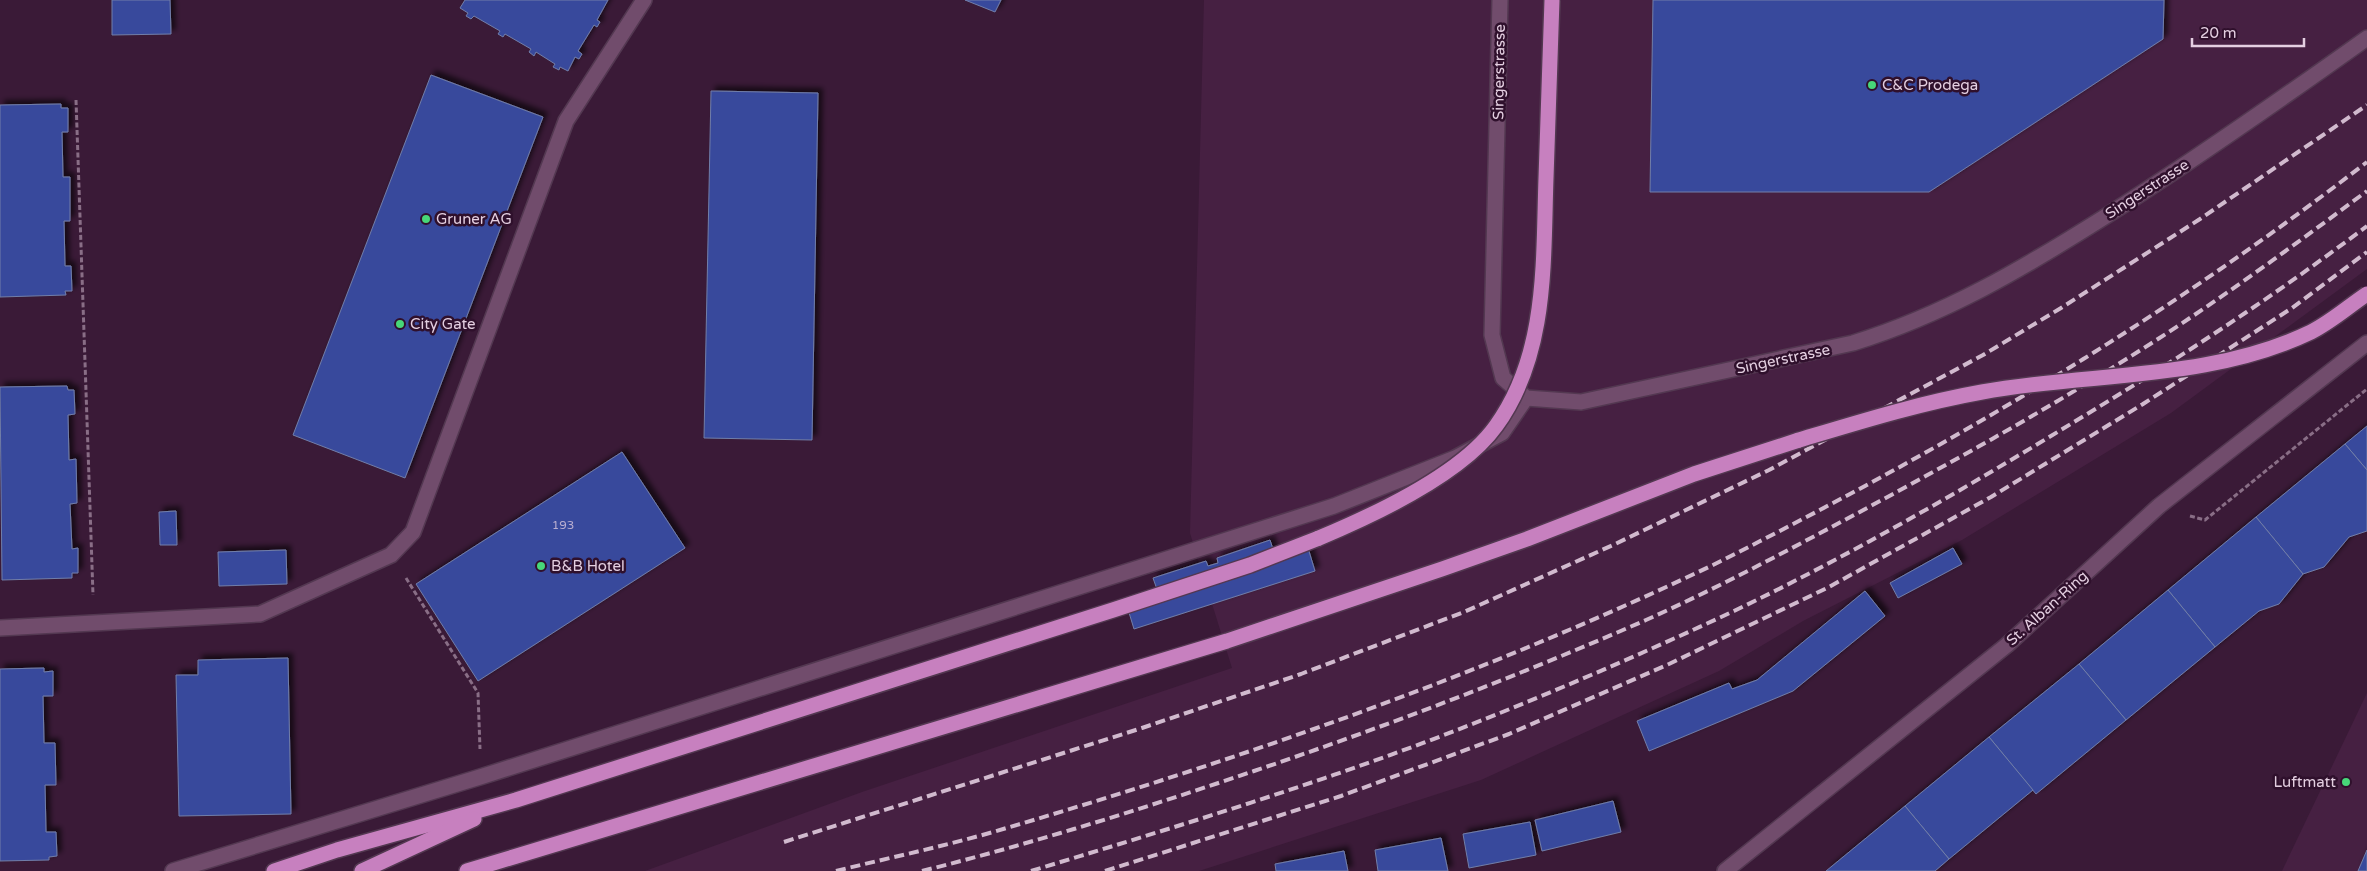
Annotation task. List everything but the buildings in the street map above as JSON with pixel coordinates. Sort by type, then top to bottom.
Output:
[{"type":"highway","points":[[274,871],[337,850],[516,800],[1250,565],[1375,514],[1449,470],[1472,453],[1496,427],[1512,402],[1526,372],[1533,344],[1542,276],[1552,0]]},
{"type":"highway","points":[[467,871],[1227,641],[1510,545],[1694,474],[1799,440],[1897,411],[1982,392],[2179,369],[2258,352],[2313,331],[2367,294]]},
{"type":"highway","points":[[362,871],[516,800]]},
{"type":"street","points":[[0,628],[260,614],[391,555],[413,532],[566,121],[644,0]]},
{"type":"street","name":"Singerstrasse","points":[[1500,0],[1492,335],[1503,378],[1526,398],[1581,402],[1853,343],[1897,330],[1940,311],[2039,258],[2161,182],[2367,38]]},
{"type":"street","name":"St. Alban-Ring","points":[[1725,871],[2006,645],[2159,506],[2367,343]]},
{"type":"street","points":[[173,871],[1334,506],[1455,458],[1502,433],[1526,398]]},
{"type":"path","points":[[76,100],[94,623]]},
{"type":"path","points":[[2159,506],[2205,520],[2367,388]]},
{"type":"path","points":[[391,555],[478,694],[480,776]]},
{"type":"shaded area","points":[[1204,0],[2367,0],[2367,269],[2171,413],[1962,540],[1803,621],[1719,671],[1481,780],[1199,871],[645,871],[862,792],[1232,668],[1190,533]]},
{"type":"shaded area","name":"Luftmatt","points":[[2367,693],[2367,871],[2282,871]]},
{"type":"railway","points":[[784,842],[1142,728],[1301,674],[1464,612],[1613,545],[1769,470],[1983,355],[2061,308],[2200,219],[2367,105]]},
{"type":"railway","points":[[836,871],[993,832],[1268,745],[1449,679],[1538,643],[1713,565],[1917,457],[2050,380],[2180,297],[2367,162]]},
{"type":"railway","points":[[922,871],[1006,849],[1089,824],[1304,754],[1501,681],[1674,607],[1869,507],[2085,385],[2211,303],[2367,191]]},
{"type":"railway","points":[[1031,871],[1326,778],[1442,736],[1647,651],[1778,590],[1907,521],[2149,376],[2296,278],[2367,226]]},
{"type":"railway","points":[[1105,871],[1341,796],[1509,734],[1669,664],[1829,587],[1991,497],[2143,404],[2292,308],[2367,252]]},
{"type":"place","name":"C&C Prodega","points":[[1872,85]]},
{"type":"place","name":"Gruner AG","points":[[426,219]]},
{"type":"place","name":"City Gate","points":[[400,324]]},
{"type":"place","name":"B&B Hotel","points":[[541,566]]},
{"type":"place","name":"Luftmatt","points":[[2346,782]]}]
